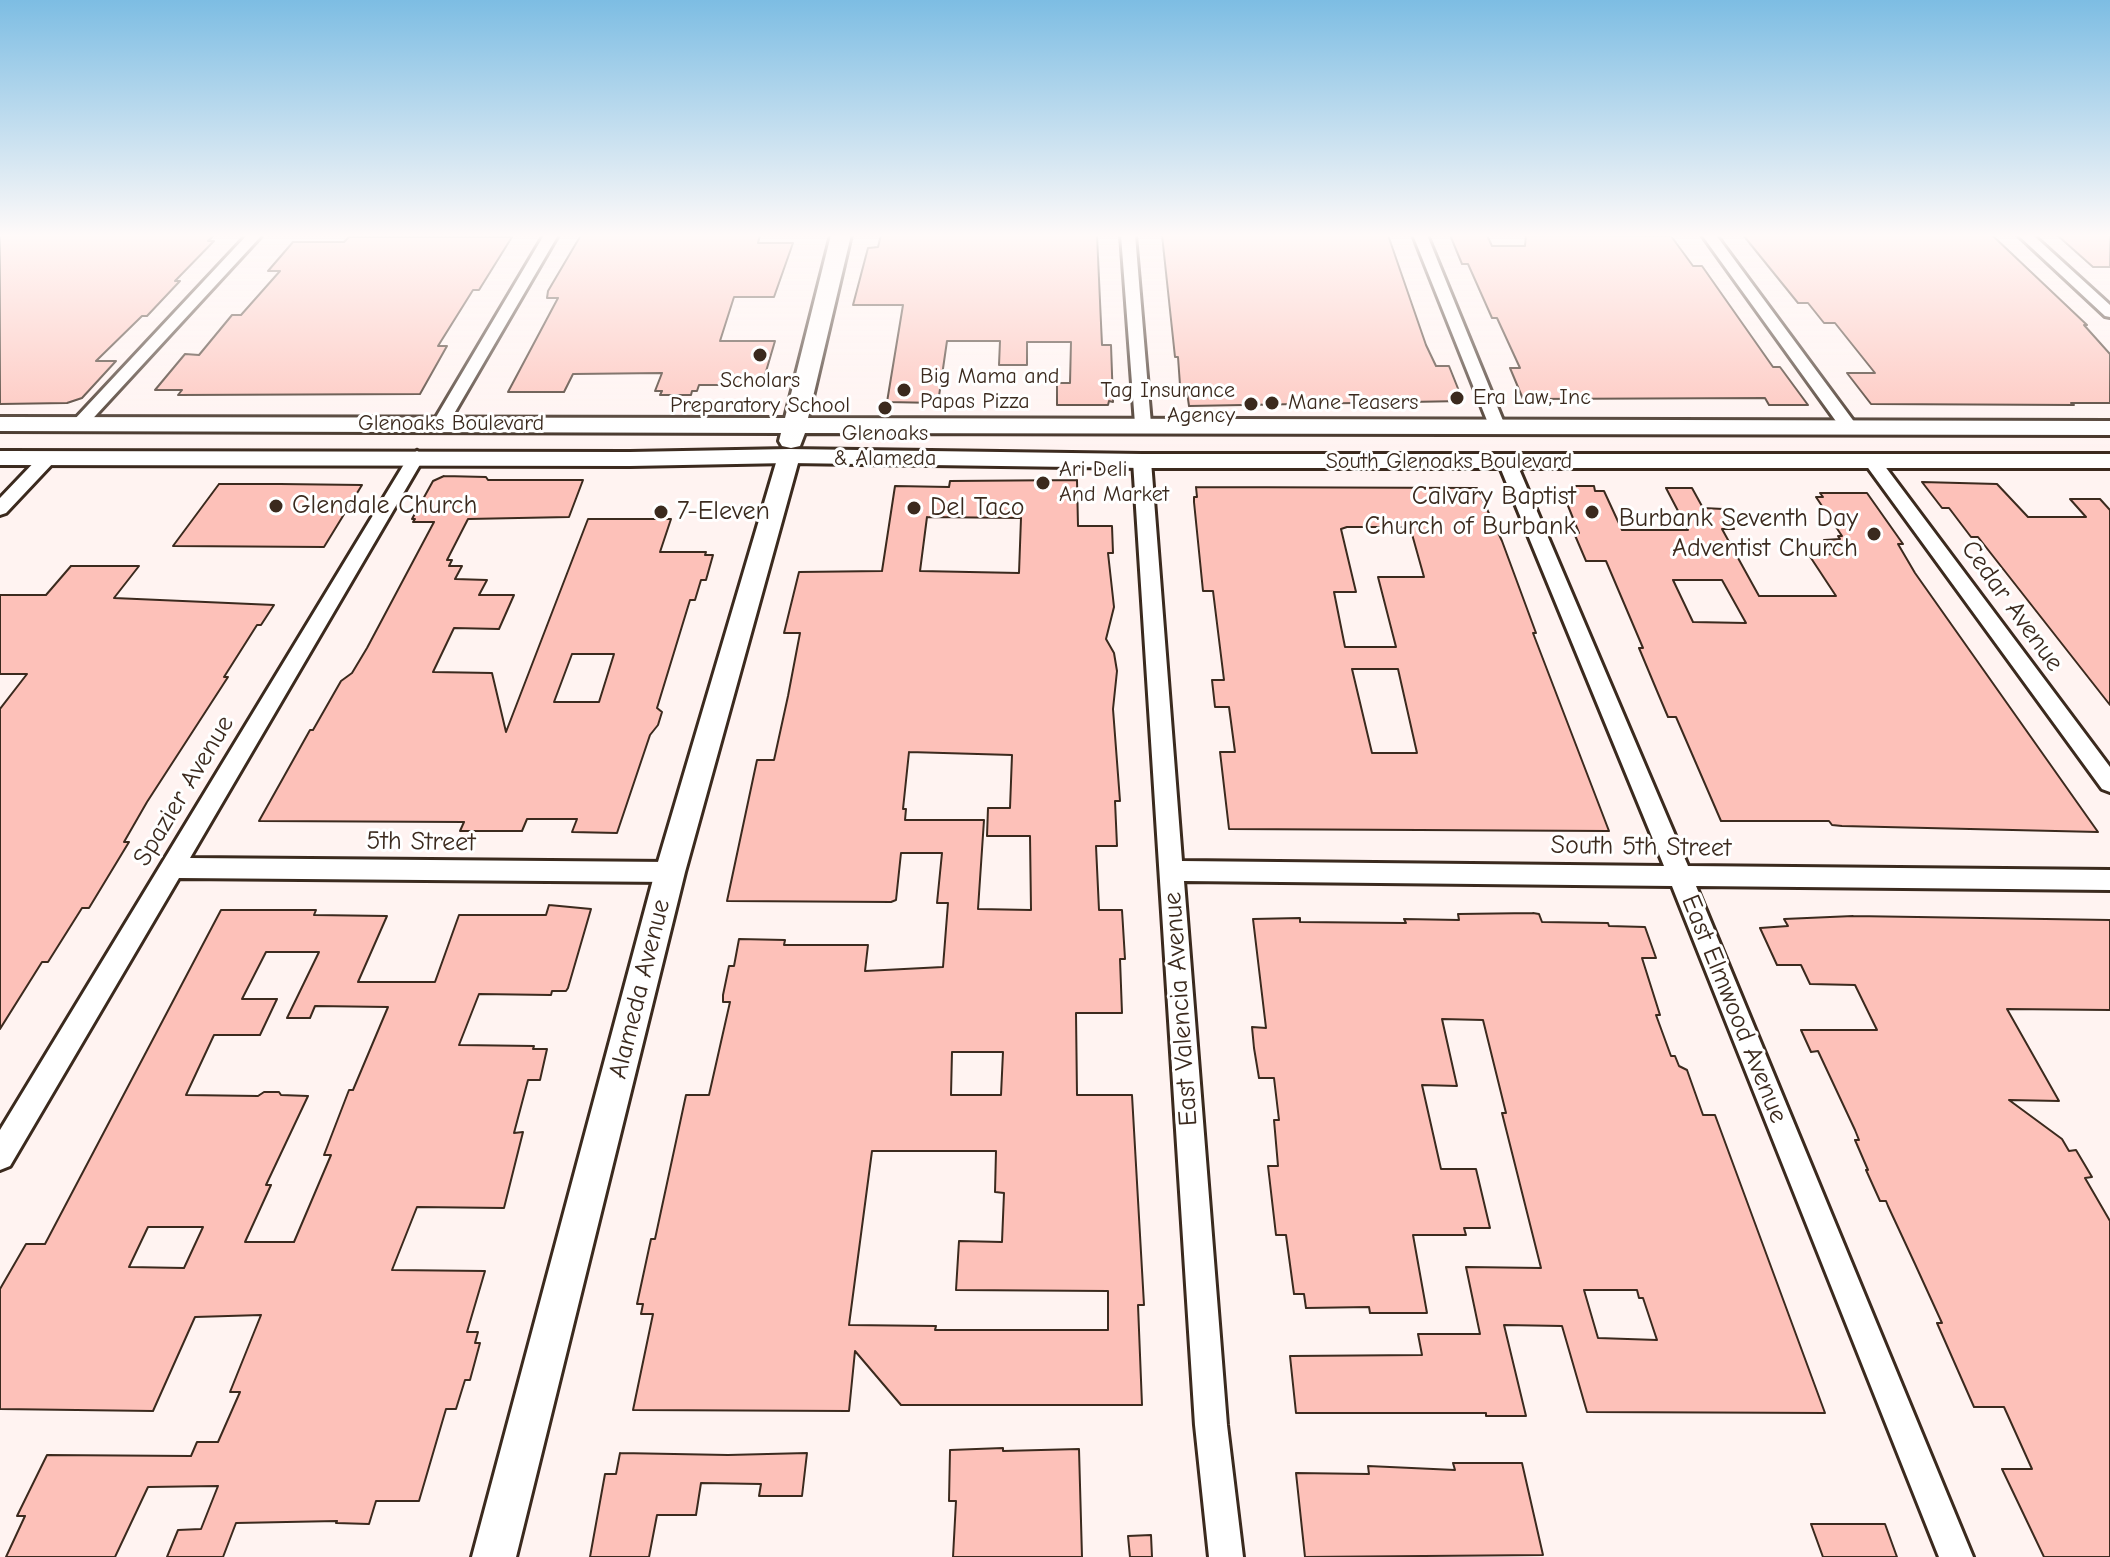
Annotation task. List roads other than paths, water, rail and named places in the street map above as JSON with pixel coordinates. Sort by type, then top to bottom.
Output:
[{"type":"main road","name":"Alameda Avenue","points":[[789,456],[823,308]]},
{"type":"main road","name":"Glenoaks Boulevard","points":[[0,424],[902,424]]},
{"type":"main road","name":"South Glenoaks Boulevard","points":[[902,424],[2110,428]]},
{"type":"main road","name":"Glenoaks Boulevard","points":[[0,458],[417,456],[630,459],[789,456]]},
{"type":"main road","name":"South Glenoaks Boulevard","points":[[789,456],[1142,461],[2110,461]]},
{"type":"street","points":[[79,424],[187,308]]},
{"type":"street","points":[[440,424],[508,308]]},
{"type":"street","points":[[1134,308],[1143,424]]},
{"type":"street","points":[[1449,308],[1498,428]]},
{"type":"street","points":[[1762,308],[1849,427]]},
{"type":"street","name":"Spazier Avenue","points":[[0,1156],[417,456]]},
{"type":"street","name":"Alameda Avenue","points":[[494,1557],[670,872],[789,456]]},
{"type":"street","points":[[0,509],[48,458]]},
{"type":"street","name":"East Valencia Avenue","points":[[1142,461],[1211,1425],[1226,1557]]},
{"type":"street","name":"Cedar Avenue","points":[[1872,461],[2110,783]]},
{"type":"street","name":"East Elmwood Avenue","points":[[1507,462],[1680,876],[1956,1557]]},
{"type":"street","name":"5th Street","points":[[170,868],[670,872]]},
{"type":"street","name":"South 5th Street","points":[[1171,871],[2110,880]]},
{"type":"place","name":"Scholars Preparatory School","points":[[760,355]]},
{"type":"place","name":"Big Mama and Papas Pizza","points":[[904,390]]},
{"type":"place","name":"Era Law, Inc","points":[[1457,398]]},
{"type":"place","name":"Mane Teasers","points":[[1272,403]]},
{"type":"place","name":"Tag Insurance Agency","points":[[1251,404]]},
{"type":"place","name":"Glenoaks & Alameda","points":[[885,408]]},
{"type":"place","name":"Ari Deli And Market","points":[[1043,483]]},
{"type":"place","name":"Glendale Church","points":[[276,506]]},
{"type":"place","name":"Del Taco","points":[[914,508]]},
{"type":"place","name":"7-Eleven","points":[[661,512]]},
{"type":"place","name":"Calvary Baptist Church of Burbank","points":[[1592,512]]},
{"type":"place","name":"Burbank Seventh Day Adventist Church","points":[[1874,534]]}]
